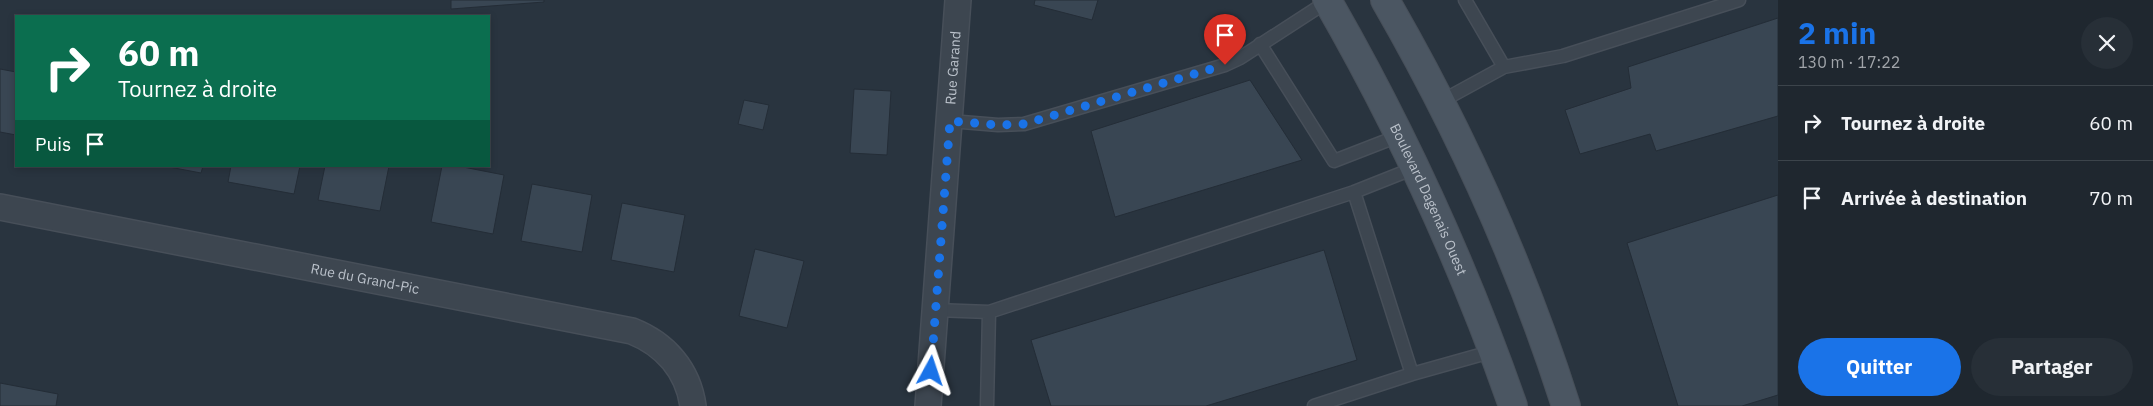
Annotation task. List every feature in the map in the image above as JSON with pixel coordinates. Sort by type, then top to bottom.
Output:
[{"type":"main road","points":[[1385,0],[1440,102],[1509,252],[1533,311],[1566,406]]},
{"type":"main road","name":"Boulevard Dagenais Ouest","points":[[1328,1],[1417,167],[1456,253],[1513,406]]},
{"type":"street","name":"Rue Garand","points":[[928,406],[958,0]]},
{"type":"street","name":"Rue du Grand-Pic","points":[[0,207],[632,331],[653,341],[675,361],[684,376],[693,406]]},
{"type":"lane","points":[[1465,0],[1504,67]]},
{"type":"lane","points":[[1440,102],[1504,67],[1562,56],[1739,0]]},
{"type":"lane","points":[[950,121],[998,125],[1024,124],[1208,71],[1240,58],[1328,1]]},
{"type":"lane","points":[[1260,44],[1334,161],[1401,135]]},
{"type":"lane","points":[[936,310],[989,312],[1354,192],[1417,167]]},
{"type":"lane","points":[[1354,192],[1412,374]]},
{"type":"lane","points":[[987,406],[989,312]]},
{"type":"lane","points":[[1314,406],[1412,374],[1494,351]]},
{"type":"building","points":[[451,0],[544,0],[544,2],[451,9]]},
{"type":"building","points":[[1035,0],[1098,0],[1092,20],[1034,5]]},
{"type":"building","points":[[1778,18],[1778,116],[1656,151],[1650,134],[1580,154],[1565,110],[1631,88],[1628,67]]},
{"type":"building","points":[[0,69],[15,72],[15,135],[0,132]]},
{"type":"building","points":[[1250,80],[1302,160],[1115,217],[1091,131]]},
{"type":"building","points":[[854,89],[891,91],[887,155],[850,153]]},
{"type":"building","points":[[744,100],[769,105],[763,130],[738,124]]},
{"type":"building","points":[[169,167],[203,167],[201,173]]},
{"type":"building","points":[[231,167],[300,167],[294,194],[228,182]]},
{"type":"building","points":[[325,167],[389,167],[380,211],[318,200]]},
{"type":"building","points":[[442,167],[463,167],[504,175],[493,234],[431,222]]},
{"type":"building","points":[[532,184],[592,195],[582,252],[521,241]]},
{"type":"building","points":[[1778,195],[1778,395],[1742,406],[1678,406],[1627,243]]},
{"type":"building","points":[[622,203],[685,215],[674,272],[611,260]]},
{"type":"building","points":[[755,249],[804,261],[787,328],[739,316]]},
{"type":"building","points":[[1324,250],[1357,360],[1206,406],[1051,406],[1031,340]]},
{"type":"building","points":[[0,383],[58,394],[56,406],[0,406]]},
{"type":"route","points":[[931,371],[950,121],[998,125],[1024,124],[1225,65]]}]
